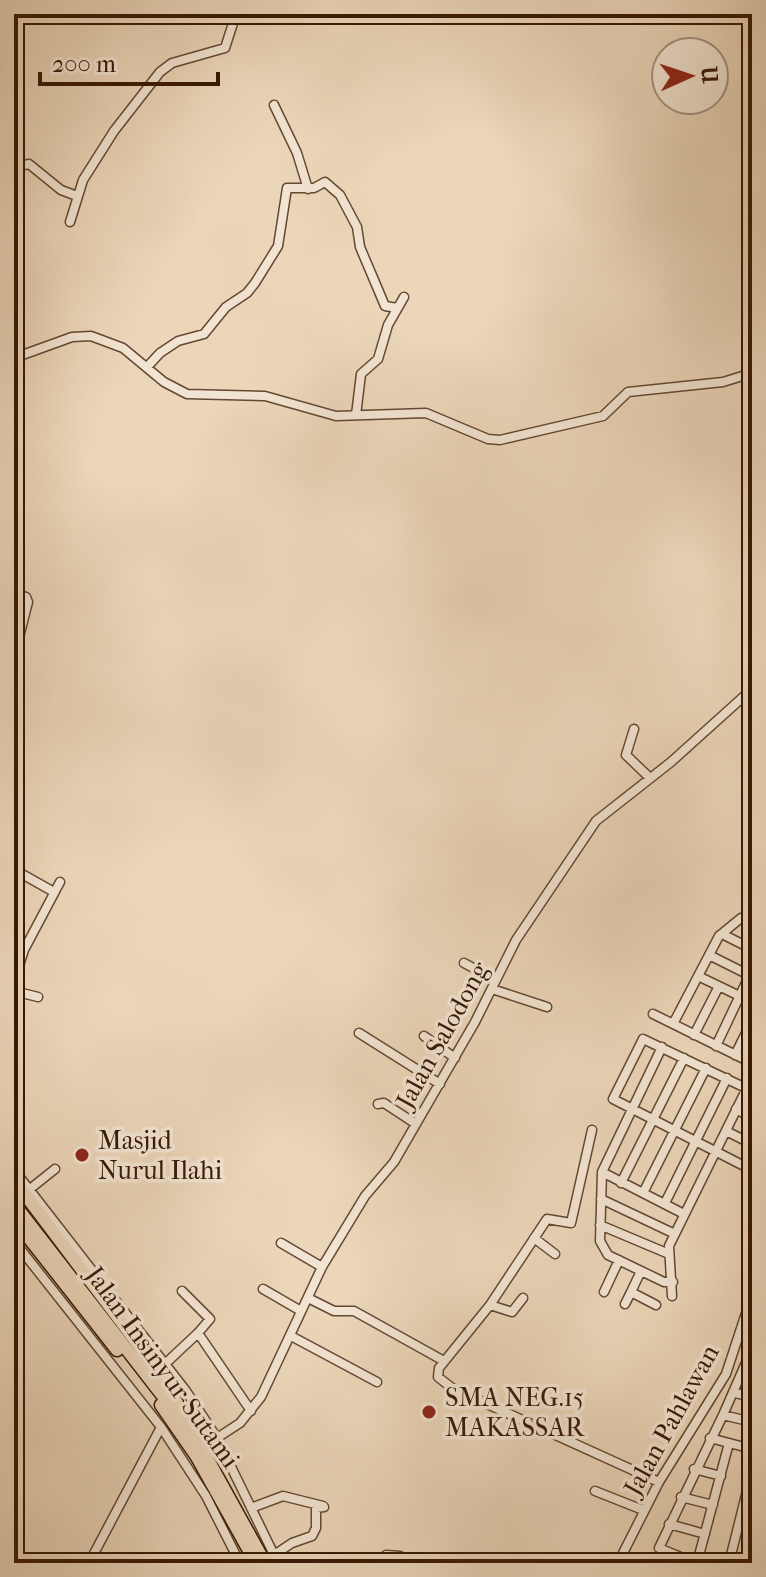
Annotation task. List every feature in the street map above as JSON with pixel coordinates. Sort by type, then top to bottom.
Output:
[{"type":"highway","points":[[14,1180],[162,1377],[197,1440]]},
{"type":"highway","name":"Jalan Insinyur Sutami","points":[[14,1204],[197,1440],[273,1560]]},
{"type":"highway","name":"Jalan Insinyur Sutami","points":[[14,1219],[179,1431],[256,1563]]},
{"type":"highway","points":[[14,1227],[56,1275]]},
{"type":"street","points":[[70,222],[77,196],[114,131],[160,72],[172,63],[225,48],[236,14]]},
{"type":"street","points":[[274,105],[308,189]]},
{"type":"street","points":[[14,167],[29,164],[61,190],[77,196]]},
{"type":"street","points":[[147,367],[178,341],[204,334],[226,307],[247,293],[278,246],[287,188],[308,189],[325,182],[340,195],[359,232],[360,247],[385,306],[397,308]]},
{"type":"street","points":[[356,415],[361,374],[378,359],[404,297]]},
{"type":"street","points":[[14,358],[81,335],[123,348],[175,389],[196,396],[265,396],[336,416],[426,413],[488,439],[500,440],[603,416],[628,392],[709,385],[752,373]]},
{"type":"street","points":[[14,593],[28,599],[17,645]]},
{"type":"street","name":"Jalan Salodong","points":[[217,1438],[251,1411],[291,1336],[322,1267],[365,1196],[394,1162],[455,1058],[516,940],[596,821],[752,689]]},
{"type":"street","points":[[634,729],[626,755],[650,778]]},
{"type":"street","points":[[14,880],[22,874],[54,892]]},
{"type":"street","points":[[14,981],[24,950],[60,882]]},
{"type":"street","points":[[673,1024],[714,944],[741,918],[750,920]]},
{"type":"street","points":[[724,935],[752,949]]},
{"type":"street","points":[[709,955],[751,974],[716,1046]]},
{"type":"street","points":[[464,963],[496,980]]},
{"type":"street","points":[[698,976],[752,1002]]},
{"type":"street","points":[[694,1035],[719,986]]},
{"type":"street","points":[[492,989],[547,1007]]},
{"type":"street","points":[[14,991],[38,997]]},
{"type":"street","points":[[653,1014],[752,1063]]},
{"type":"street","points":[[735,1055],[752,1021]]},
{"type":"street","points":[[359,1033],[440,1084]]},
{"type":"street","points":[[424,1036],[455,1058]]},
{"type":"street","points":[[672,1296],[669,1254],[675,1234],[684,1214],[715,1152],[726,1131],[736,1109],[750,1089],[642,1039],[614,1094],[615,1102],[653,1120],[695,1142],[715,1152],[752,1170]]},
{"type":"street","points":[[610,1279],[608,1255],[600,1241],[602,1172],[662,1047]]},
{"type":"street","points":[[621,1183],[684,1058]]},
{"type":"street","points":[[643,1193],[706,1068]]},
{"type":"street","points":[[665,1203],[727,1078]]},
{"type":"street","points":[[378,1104],[384,1103],[416,1124]]},
{"type":"street","points":[[736,1109],[752,1118]]},
{"type":"street","points":[[592,1130],[572,1221],[566,1224],[549,1218],[490,1305],[438,1372],[444,1384],[659,1482]]},
{"type":"street","points":[[726,1131],[752,1144]]},
{"type":"street","points":[[30,1189],[55,1169]]},
{"type":"street","points":[[14,1170],[165,1364],[217,1438],[273,1560],[292,1543],[312,1536],[316,1528],[316,1508],[324,1507],[283,1496],[251,1508]]},
{"type":"street","points":[[602,1172],[684,1214]]},
{"type":"street","points":[[601,1199],[675,1234]]},
{"type":"street","points":[[600,1225],[669,1254]]},
{"type":"street","points":[[534,1238],[555,1254]]},
{"type":"street","points":[[14,1241],[161,1427],[206,1496],[240,1563]]},
{"type":"street","points":[[281,1243],[322,1267]]},
{"type":"street","points":[[608,1255],[673,1282]]},
{"type":"street","points":[[604,1292],[619,1260]]},
{"type":"street","points":[[625,1304],[641,1271]]},
{"type":"street","points":[[263,1289],[301,1311]]},
{"type":"street","points":[[165,1364],[210,1319],[182,1291]]},
{"type":"street","points":[[632,1293],[656,1305]]},
{"type":"street","name":"Jalan Pahlawan","points":[[618,1563],[659,1482],[668,1474],[726,1374],[752,1295]]},
{"type":"street","points":[[308,1298],[334,1311],[354,1311],[444,1361]]},
{"type":"street","points":[[490,1305],[512,1312],[523,1298]]},
{"type":"street","points":[[198,1333],[251,1411]]},
{"type":"street","points":[[291,1336],[377,1382]]},
{"type":"street","points":[[729,1443],[696,1563],[674,1560],[659,1548],[694,1469],[749,1370],[752,1349]]},
{"type":"street","points":[[735,1393],[752,1397]]},
{"type":"street","points":[[723,1415],[752,1422]]},
{"type":"street","points":[[89,1563],[161,1427]]},
{"type":"street","points":[[710,1438],[752,1449]]},
{"type":"street","points":[[694,1469],[721,1476]]},
{"type":"street","points":[[729,1563],[752,1471]]},
{"type":"street","points":[[595,1491],[643,1510]]},
{"type":"street","points":[[681,1497],[713,1505]]},
{"type":"street","points":[[669,1524],[705,1534]]},
{"type":"street","points":[[379,1563],[386,1555],[400,1556]]},
{"type":"place","name":"Masjid Nurul Ilahi","points":[[82,1155]]},
{"type":"place","name":"SMA NEG.15 MAKASSAR","points":[[429,1412]]}]
